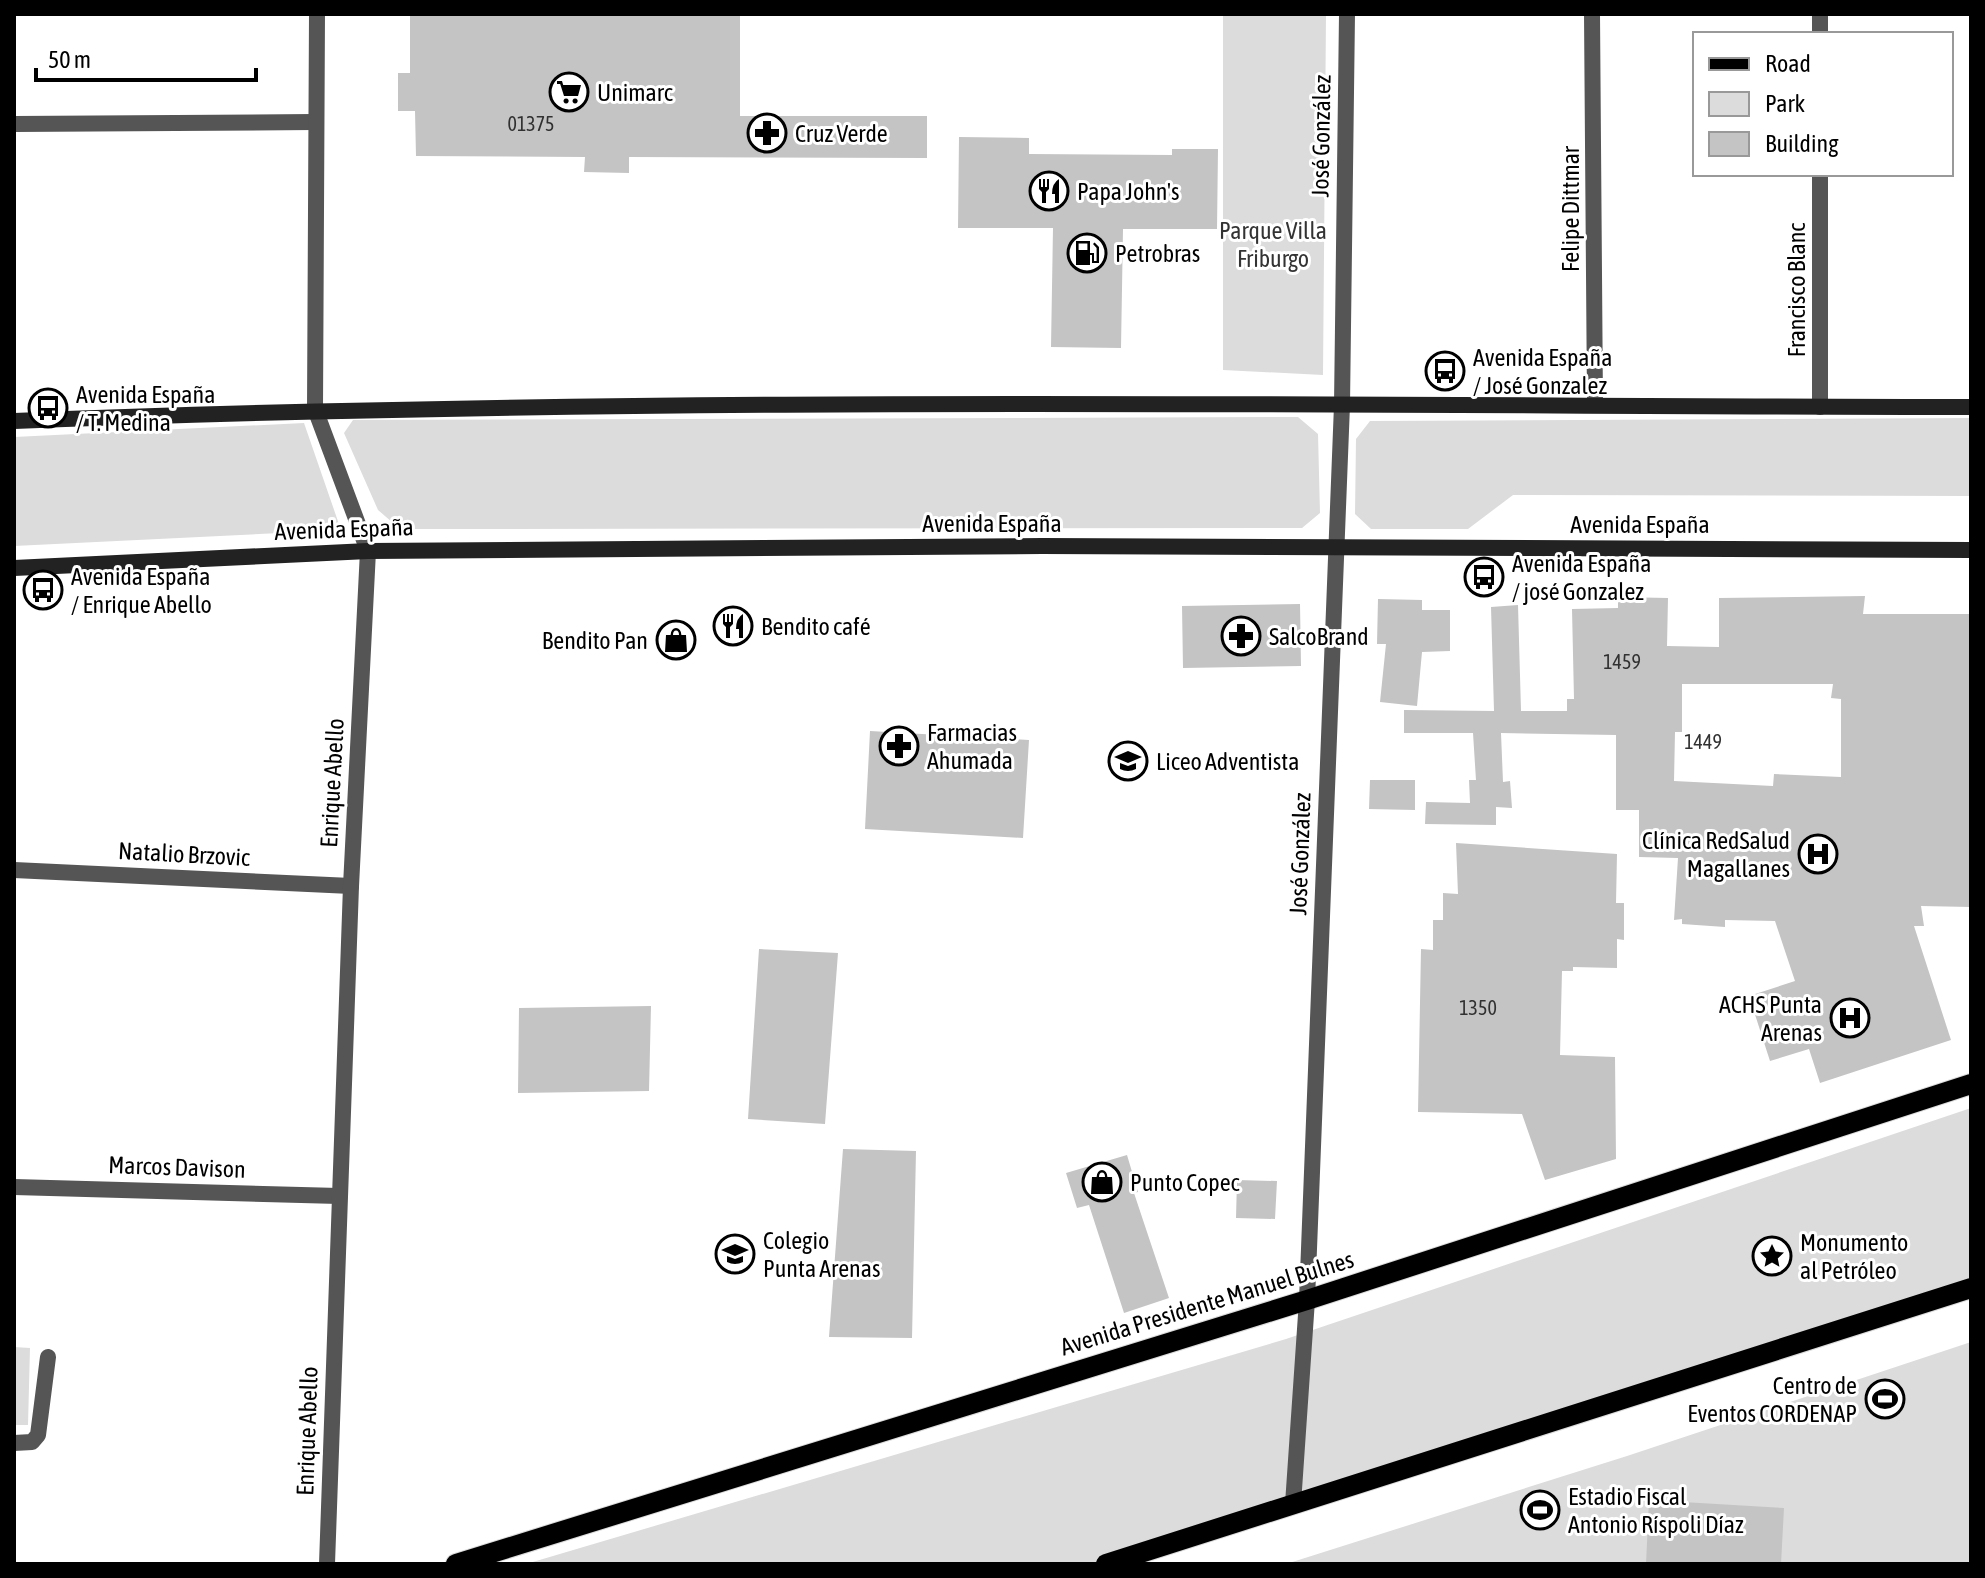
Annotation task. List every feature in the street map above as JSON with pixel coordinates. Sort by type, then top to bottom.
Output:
[{"type":"main road","points":[[14,421],[315,409],[1595,404],[1971,407]]},
{"type":"main road","name":"Avenida España","points":[[14,568],[368,551],[1336,547],[1971,550]]},
{"type":"main road","name":"Avenida Presidente Manuel Bulnes","points":[[456,1564],[1307,1300],[1971,1084]]},
{"type":"main road","points":[[1106,1564],[1971,1288]]},
{"type":"street","name":"Enrique Abello","points":[[317,14],[314,122],[315,409],[368,551],[351,886],[327,1564]]},
{"type":"street","name":"José González","points":[[1293,1504],[1307,1300],[1342,405],[1347,14]]},
{"type":"street","name":"Felipe Dittmar","points":[[1592,14],[1595,404]]},
{"type":"street","points":[[14,124],[314,122]]},
{"type":"street","name":"Francisco Blanc","points":[[1820,176],[1820,407]]},
{"type":"street","name":"Natalio Brzovic","points":[[14,870],[351,886]]},
{"type":"street","name":"Marcos Davison","points":[[14,1187],[339,1196]]},
{"type":"street","points":[[14,1443],[32,1442],[38,1435],[48,1357]]},
{"type":"green space","name":"Parque Villa Friburgo","points":[[1223,14],[1326,14],[1323,375],[1223,370]]},
{"type":"green space","points":[[1298,417],[1318,434],[1320,513],[1302,528],[400,529],[378,510],[344,433],[353,420]]},
{"type":"green space","points":[[1971,418],[1971,496],[1513,495],[1468,529],[1371,529],[1355,514],[1356,439],[1370,421]]},
{"type":"green space","points":[[304,423],[341,530],[14,546],[14,437]]},
{"type":"green space","points":[[1971,1108],[1971,1279],[1098,1564],[526,1564],[1286,1339]]},
{"type":"green space","name":"Centro de Eventos CORDENAP","points":[[1971,1342],[1971,1564],[1286,1564],[1627,1456]]},
{"type":"green space","points":[[14,1347],[30,1348],[28,1425],[14,1425]]},
{"type":"building","name":"Unimarc","points":[[410,14],[740,14],[740,116],[927,116],[927,158],[629,157],[629,173],[584,172],[585,157],[416,156],[415,111],[398,111],[398,73],[410,73]]},
{"type":"building","points":[[959,137],[1029,138],[1029,154],[1172,155],[1172,149],[1218,149],[1217,229],[1123,229],[1121,348],[1051,347],[1053,228],[958,228]]},
{"type":"building","name":"Clínica RedSalud Magallanes","points":[[1865,596],[1863,614],[1971,614],[1971,907],[1921,906],[1924,926],[1914,926],[1951,1040],[1820,1083],[1809,1049],[1770,1061],[1749,996],[1795,981],[1775,921],[1725,920],[1725,927],[1682,924],[1682,919],[1674,920],[1678,858],[1639,857],[1639,810],[1616,810],[1616,735],[1501,733],[1503,782],[1510,781],[1512,808],[1496,807],[1496,825],[1425,824],[1426,802],[1470,803],[1469,780],[1476,780],[1473,733],[1404,733],[1404,710],[1494,711],[1491,607],[1518,605],[1521,711],[1567,711],[1567,699],[1574,699],[1572,609],[1618,608],[1618,597],[1668,598],[1667,646],[1719,647],[1719,598]],"holes":[[[1682,684],[1833,684],[1831,698],[1841,699],[1841,777],[1774,774],[1773,786],[1674,781],[1675,732],[1682,732]]]},
{"type":"building","points":[[1378,599],[1422,600],[1422,610],[1450,610],[1450,651],[1422,652],[1417,706],[1380,702],[1386,644],[1377,644]]},
{"type":"building","name":"SalcoBrand","points":[[1300,604],[1301,666],[1183,668],[1182,606]]},
{"type":"building","points":[[870,731],[1029,740],[1023,838],[865,829]]},
{"type":"building","points":[[1370,780],[1415,780],[1415,810],[1369,809]]},
{"type":"building","points":[[1456,843],[1617,854],[1616,903],[1624,903],[1624,940],[1617,939],[1617,968],[1573,967],[1573,971],[1562,971],[1560,1055],[1615,1057],[1616,1159],[1545,1180],[1522,1114],[1418,1112],[1421,949],[1433,950],[1433,920],[1443,920],[1443,893],[1458,894]]},
{"type":"building","points":[[759,949],[838,953],[825,1124],[748,1119]]},
{"type":"building","points":[[651,1006],[649,1091],[518,1093],[519,1008]]},
{"type":"building","points":[[843,1149],[916,1151],[912,1338],[829,1337]]},
{"type":"building","points":[[1127,1155],[1138,1192],[1134,1193],[1169,1298],[1124,1313],[1089,1205],[1077,1208],[1066,1173]]},
{"type":"building","points":[[1237,1180],[1277,1181],[1275,1219],[1236,1218]]},
{"type":"building","points":[[1649,1500],[1784,1508],[1781,1564],[1646,1564]]},
{"type":"place","name":"Unimarc","points":[[569,92]]},
{"type":"place","name":"Cruz Verde","points":[[767,133]]},
{"type":"place","name":"Papa John's","points":[[1049,191]]},
{"type":"place","name":"Petrobras","points":[[1087,253]]},
{"type":"place","name":"Avenida España / José Gonzalez","points":[[1445,371]]},
{"type":"place","name":"Avenida España / T. Medina","points":[[48,408]]},
{"type":"place","name":"Avenida España / josé Gonzalez","points":[[1484,577]]},
{"type":"place","name":"Avenida España / Enrique Abello","points":[[43,590]]},
{"type":"place","name":"Bendito café","points":[[733,626]]},
{"type":"place","name":"SalcoBrand","points":[[1241,636]]},
{"type":"place","name":"Bendito Pan","points":[[676,640]]},
{"type":"place","name":"Farmacias Ahumada","points":[[899,746]]},
{"type":"place","name":"Liceo Adventista","points":[[1128,761]]},
{"type":"place","name":"Clínica RedSalud Magallanes","points":[[1818,854]]},
{"type":"place","name":"ACHS Punta Arenas","points":[[1850,1018]]},
{"type":"place","name":"Punto Copec","points":[[1102,1182]]},
{"type":"place","name":"Colegio Punta Arenas","points":[[735,1254]]},
{"type":"place","name":"Monumento al Petróleo","points":[[1772,1256]]},
{"type":"place","name":"Centro de Eventos CORDENAP","points":[[1885,1399]]},
{"type":"place","name":"Estadio Fiscal Antonio Ríspoli Díaz","points":[[1540,1510]]}]
